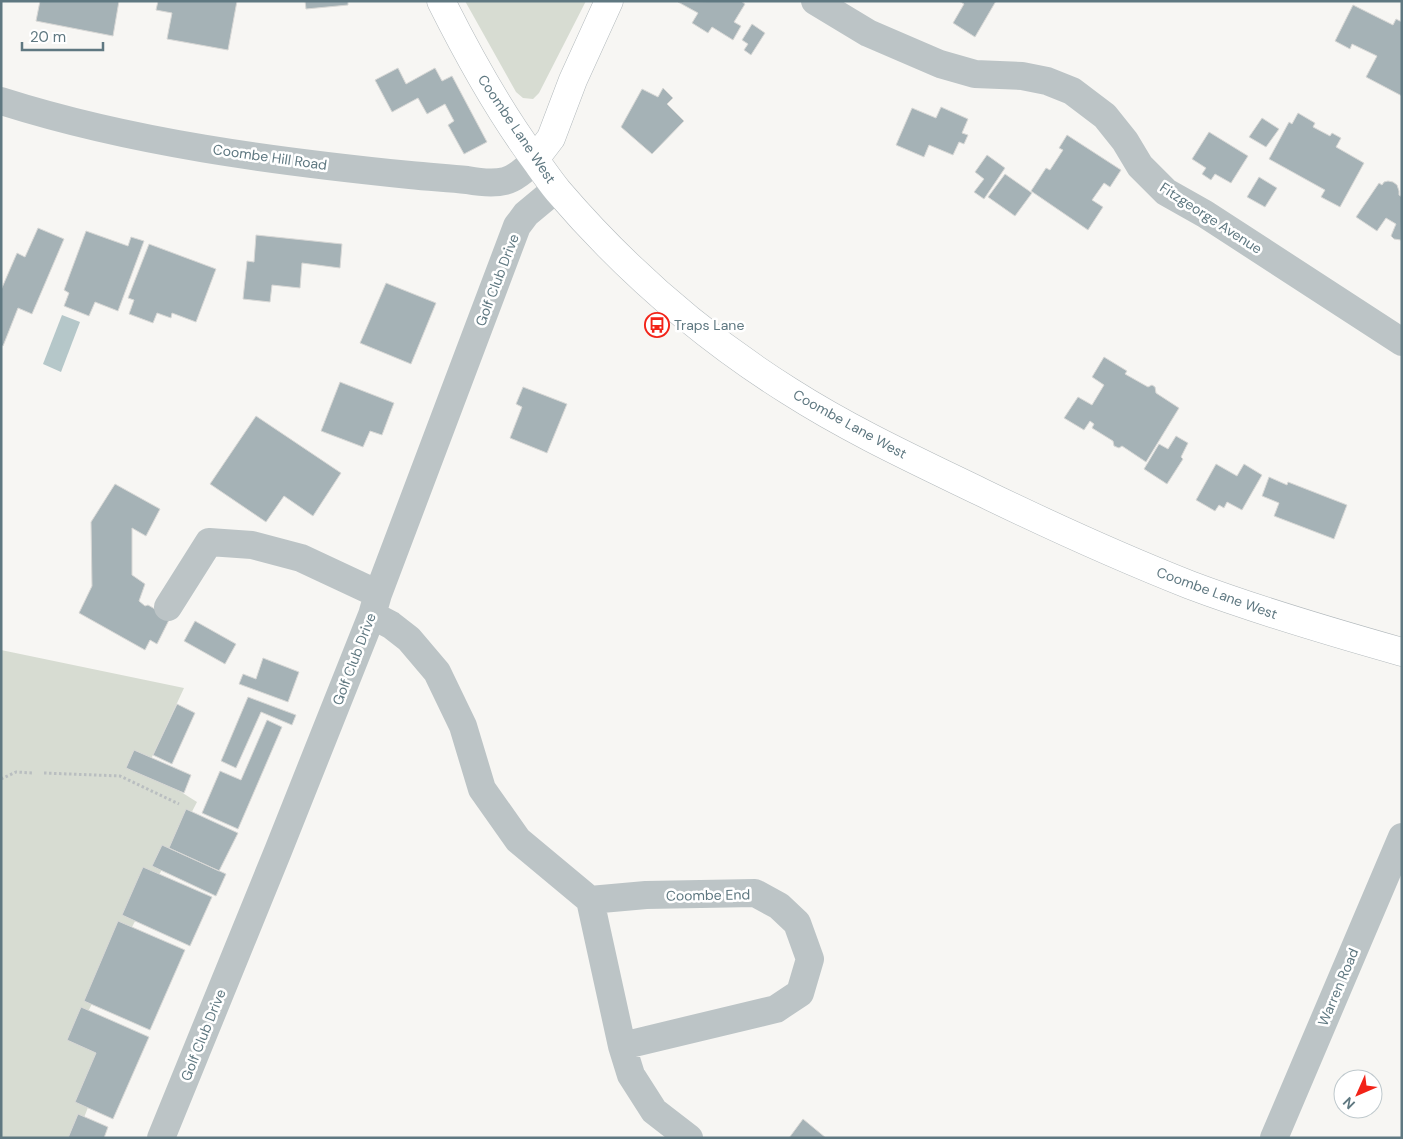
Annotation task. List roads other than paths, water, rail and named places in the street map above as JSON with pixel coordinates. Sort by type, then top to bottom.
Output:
[{"type":"main road","name":"Coombe Lane West","points":[[442,1],[461,40],[498,105],[556,189],[629,267],[729,350],[789,391],[862,433],[1024,513],[1190,585],[1308,625],[1402,652]]},
{"type":"main road","points":[[535,160],[550,138],[609,1]]},
{"type":"street","name":"Fitzgeorge Avenue","points":[[815,1],[868,33],[940,64],[975,74],[1022,76],[1072,91],[1106,116],[1125,141],[1140,166],[1166,192],[1204,214],[1402,342]]},
{"type":"street","name":"Coombe Hill Road","points":[[1,101],[38,113],[147,137],[274,159],[355,169],[484,182],[505,181],[516,176],[535,160]]},
{"type":"street","name":"Golf Club Drive","points":[[161,1138],[278,852],[375,604],[517,226],[526,214],[556,189]]},
{"type":"street","points":[[168,607],[209,542],[252,545],[301,558],[375,604],[391,625],[409,639],[438,672],[463,726],[482,789],[518,840],[590,900],[622,1046],[631,1075],[654,1111],[689,1138]]},
{"type":"street","name":"Warren Road","points":[[1274,1138],[1402,837]]},
{"type":"street","name":"Coombe End","points":[[590,900],[646,896],[755,893],[779,906],[797,923],[810,960],[800,993],[776,1009],[622,1046]]},
{"type":"place","name":"Traps Lane","points":[[657,325]]}]
